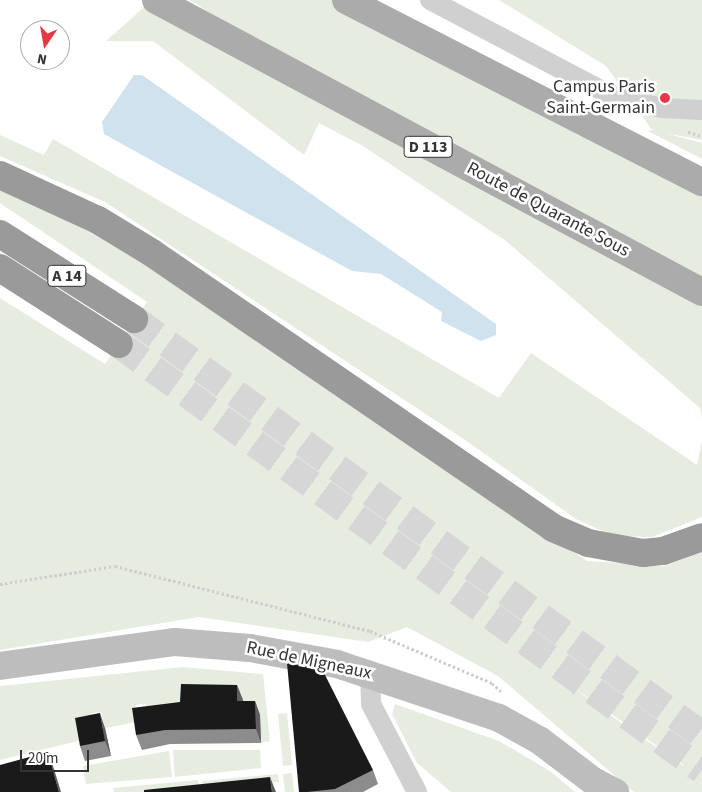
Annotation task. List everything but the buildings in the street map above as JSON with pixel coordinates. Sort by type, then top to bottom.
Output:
[{"type":"highway","points":[[0,175],[98,220],[152,253],[553,528],[597,546],[643,553],[663,551],[702,537]]},
{"type":"highway","name":"A 14","points":[[0,234],[134,319]]},
{"type":"highway","name":"A 14","points":[[0,268],[119,344]]},
{"type":"main road","name":"Route de Quarante Sous","points":[[156,0],[702,292]]},
{"type":"main road","points":[[346,0],[702,182]]},
{"type":"street","points":[[430,0],[612,96],[662,108],[702,110]]},
{"type":"street","name":"Rue de Migneaux","points":[[0,666],[127,648],[205,642],[294,656],[370,673],[498,718],[539,740],[603,788]]},
{"type":"street","points":[[370,673],[371,704],[417,792]]},
{"type":"path","points":[[0,584],[115,566],[370,631],[492,683],[512,697],[498,718]]},
{"type":"shaded area","points":[[190,0],[331,0],[702,194],[702,277],[219,19]]},
{"type":"shaded area","name":"Campus Paris Saint-Germain","points":[[499,0],[702,0],[702,140],[665,133],[702,143],[702,159],[648,131],[652,130],[606,66]]},
{"type":"shaded area","points":[[149,3],[202,40],[702,306],[702,418],[700,408],[506,241],[363,146],[319,123],[304,155],[153,41],[106,41]]},
{"type":"shaded area","points":[[0,135],[44,155],[53,139],[499,398],[531,353],[697,465],[702,441],[702,517],[652,537],[613,536],[576,519],[468,442],[105,202],[0,156]]},
{"type":"shaded area","points":[[0,187],[102,235],[587,561],[665,566],[702,552],[702,792],[634,792],[498,676],[407,627],[368,642],[199,617],[0,650],[0,298],[105,364],[147,302],[0,203]],"holes":[[[560,678],[684,765],[624,725]]]},
{"type":"shaded area","points":[[183,667],[263,674],[270,741],[261,743],[260,716],[242,715],[242,698],[231,698],[149,720],[145,704],[135,705],[137,722],[105,728],[101,712],[91,713],[93,730],[82,740],[0,760],[0,686]]},
{"type":"shaded area","points":[[395,704],[499,741],[550,771],[575,792],[451,792],[417,763],[392,714]]},
{"type":"shaded area","points":[[287,713],[292,765],[283,766],[278,714]]},
{"type":"shaded area","points":[[173,750],[260,750],[261,768],[175,777]]},
{"type":"shaded area","points":[[169,751],[172,777],[86,784],[83,766]]},
{"type":"shaded area","points":[[292,773],[294,792],[285,792],[283,774]]},
{"type":"shaded area","points":[[278,774],[279,782],[207,788],[203,792],[202,781]]},
{"type":"shaded area","points":[[198,780],[200,792],[114,792],[113,788]]},
{"type":"water","points":[[134,75],[142,75],[496,324],[496,335],[481,341],[441,321],[442,312],[381,274],[352,271],[104,134],[102,122]]},
{"type":"tunnel","points":[[134,319],[702,735]]},
{"type":"tunnel","points":[[119,344],[702,770]]},
{"type":"place","name":"Campus Paris Saint-Germain","points":[[665,98]]}]
